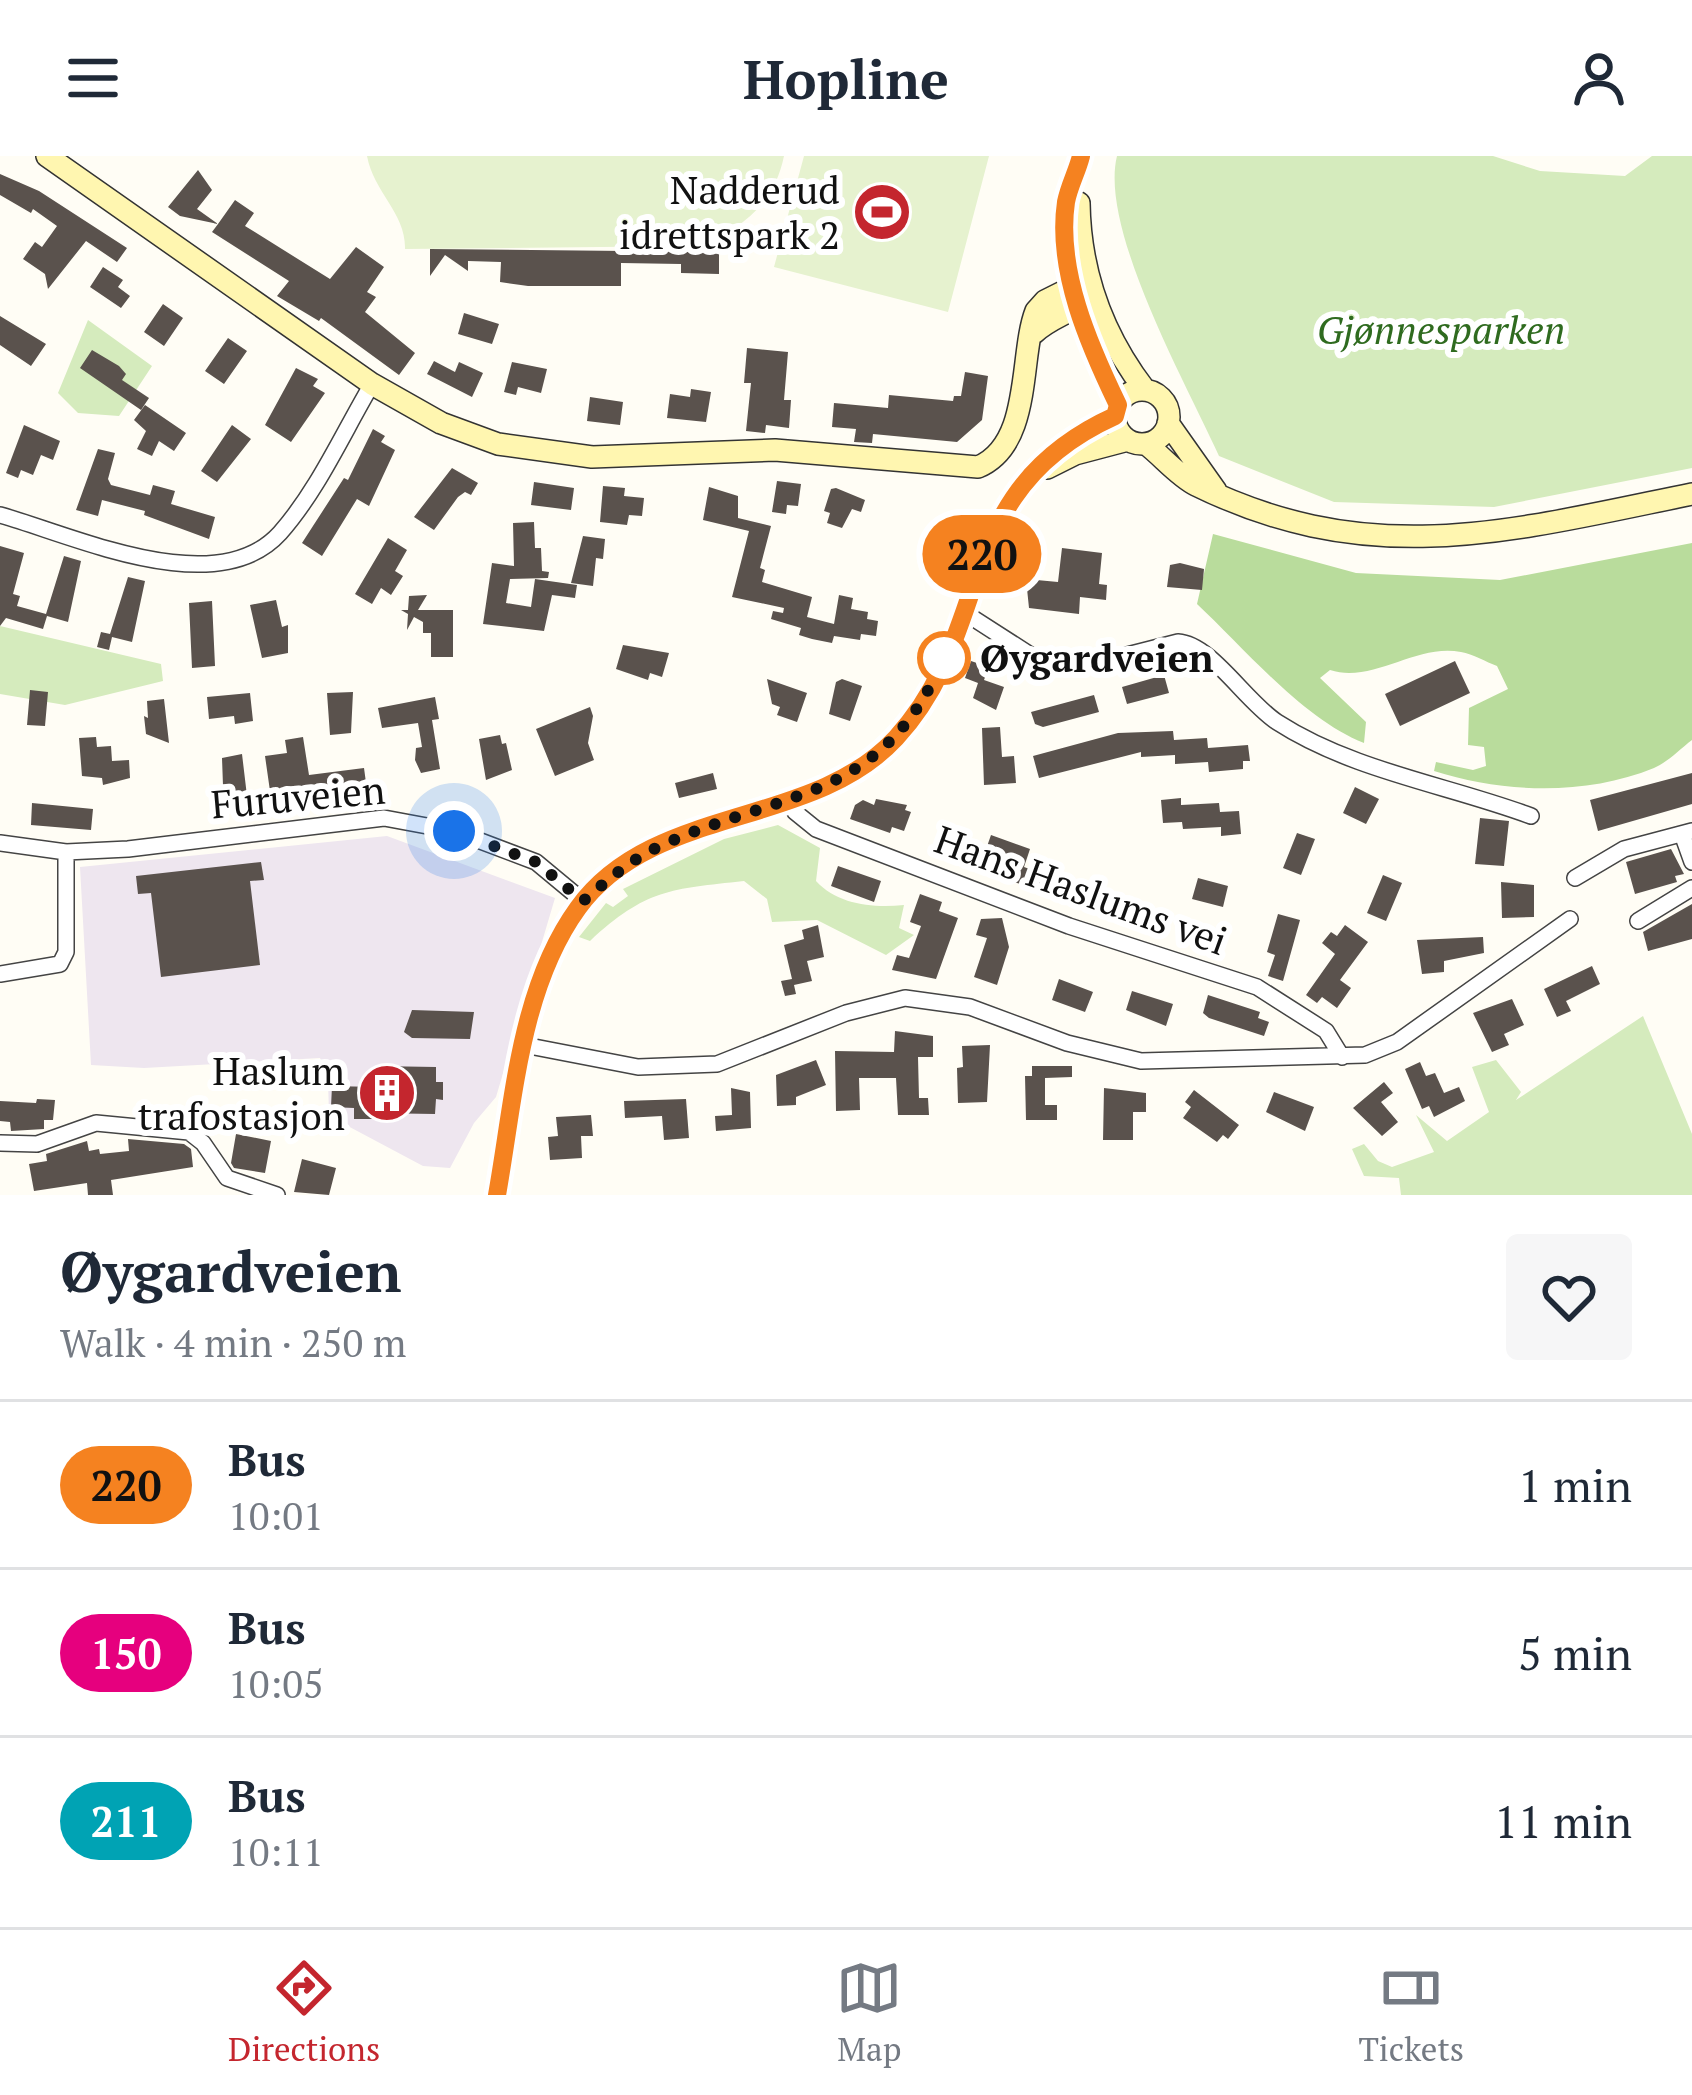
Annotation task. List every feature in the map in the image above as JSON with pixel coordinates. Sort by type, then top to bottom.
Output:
[{"type":"main road","points":[[47,156],[372,384],[441,423],[525,450],[592,457],[775,450],[974,468],[994,458],[1008,434],[1034,333],[1031,323],[1045,301],[1082,296]]},
{"type":"main road","points":[[1079,164],[1082,296],[1117,410],[1137,442],[1186,479],[1255,511],[1321,530],[1413,538],[1518,528],[1692,494]]},
{"type":"main road","points":[[1082,296],[1145,390],[1161,398],[1168,423],[1216,492]]},
{"type":"main road","points":[[497,1195],[524,1045],[549,956],[583,901],[653,849],[850,774],[896,738],[932,686],[997,523],[1040,462],[1117,410],[1130,393],[1145,390]]},
{"type":"main road","points":[[1030,477],[1075,454],[1160,437],[1168,423]]},
{"type":"street","points":[[0,515],[158,561],[186,566],[230,562],[277,536],[317,479],[372,384]]},
{"type":"street","points":[[962,611],[1038,664],[1061,669],[1178,642],[1195,645],[1246,697],[1283,726],[1380,767],[1531,817]]},
{"type":"street","name":"Hans Haslums vei","points":[[790,800],[795,812],[816,829],[1069,926],[1257,987],[1326,1031],[1342,1058]]},
{"type":"street","name":"Furuveien","points":[[0,843],[66,852],[128,849],[384,818],[454,831],[536,862],[583,901]]},
{"type":"street","points":[[1575,878],[1624,849],[1687,832],[1692,862]]},
{"type":"street","points":[[0,974],[60,964],[66,952],[66,852]]},
{"type":"street","points":[[1638,921],[1692,888]]},
{"type":"street","points":[[524,1045],[638,1067],[717,1064],[846,1013],[905,998],[970,1007],[1067,1043],[1141,1061],[1342,1058],[1397,1042],[1570,919]]},
{"type":"street","points":[[0,1143],[37,1144],[96,1123],[189,1132],[238,1190],[277,1195]]},
{"type":"shaded area","points":[[387,836],[555,898],[496,1097],[474,1123],[450,1168],[423,1166],[329,1116],[328,1078],[320,1058],[144,1068],[91,1065],[80,867]]},
{"type":"green space","points":[[367,156],[784,156],[772,189],[752,214],[726,233],[694,246],[405,249],[400,224]]},
{"type":"green space","name":"Nadderud idrettspark 2","points":[[804,156],[989,156],[948,312],[774,267]]},
{"type":"green space","name":"Gjønnesparken","points":[[1117,156],[1493,156],[1540,171],[1625,176],[1652,156],[1692,156],[1692,468],[1494,507],[1334,502],[1219,456],[1133,264],[1115,187]]},
{"type":"green space","points":[[88,320],[152,366],[119,416],[78,413],[58,393]]},
{"type":"green space","points":[[1213,534],[1356,573],[1500,580],[1692,543],[1692,740],[1654,768],[1573,787],[1488,784],[1434,771],[1436,762],[1473,770],[1486,766],[1484,747],[1468,745],[1469,708],[1508,689],[1497,666],[1466,653],[1444,651],[1362,672],[1330,670],[1320,678],[1366,722],[1364,743],[1297,701],[1197,604]]},
{"type":"green space","points":[[0,626],[161,664],[163,681],[65,705],[0,694]]},
{"type":"green space","points":[[778,825],[820,848],[816,881],[825,889],[857,903],[904,905],[899,928],[914,935],[886,955],[817,920],[772,922],[767,899],[744,881],[661,894],[627,911],[590,941],[579,937],[606,903],[613,907],[628,896],[623,889],[724,839]]},
{"type":"green space","points":[[1643,1016],[1692,1134],[1692,1195],[1401,1195],[1399,1178],[1364,1176],[1352,1149],[1364,1144],[1378,1161],[1392,1167],[1434,1152],[1416,1115],[1447,1141],[1489,1112],[1472,1067],[1496,1060],[1521,1092],[1516,1100]]},
{"type":"building","points":[[198,170],[212,190],[197,209],[218,224],[180,216],[168,207]]},
{"type":"building","points":[[0,174],[39,191],[127,248],[117,262],[86,241],[48,289],[45,274],[23,259],[35,242],[42,247],[57,226],[0,195]]},
{"type":"building","points":[[235,200],[254,213],[245,226],[330,279],[356,247],[384,267],[367,292],[376,297],[365,312],[415,353],[399,375],[321,318],[277,296],[289,281],[212,232]]},
{"type":"building","points":[[430,249],[719,252],[719,274],[681,273],[681,264],[621,263],[621,286],[528,286],[500,282],[501,262],[468,261],[468,271],[445,255],[430,276]]},
{"type":"building","points":[[103,267],[123,280],[118,287],[130,296],[121,308],[90,287]]},
{"type":"building","points":[[163,304],[183,318],[164,346],[144,332]]},
{"type":"building","points":[[464,313],[499,324],[492,344],[458,334]]},
{"type":"building","points":[[0,316],[46,344],[31,366],[0,345]]},
{"type":"building","points":[[228,338],[247,351],[224,384],[205,371]]},
{"type":"building","points":[[747,348],[788,352],[784,400],[791,400],[789,428],[766,425],[765,433],[746,431],[751,383],[744,383]]},
{"type":"building","points":[[92,350],[119,366],[126,374],[122,380],[149,398],[141,410],[80,368]]},
{"type":"building","points":[[434,361],[455,372],[459,362],[483,373],[472,397],[427,374]]},
{"type":"building","points":[[512,362],[547,369],[541,393],[518,387],[516,395],[504,392]]},
{"type":"building","points":[[296,368],[318,379],[313,386],[325,393],[291,442],[265,425]]},
{"type":"building","points":[[965,372],[988,376],[982,420],[957,442],[873,434],[872,443],[854,442],[856,429],[832,427],[834,403],[888,408],[889,395],[953,401],[954,396],[961,396]]},
{"type":"building","points":[[691,389],[711,392],[706,422],[667,418],[670,394],[690,397]]},
{"type":"building","points":[[590,397],[623,402],[620,425],[587,421]]},
{"type":"building","points":[[145,405],[186,433],[174,451],[159,441],[152,456],[137,449],[146,431],[134,420]]},
{"type":"building","points":[[24,425],[60,441],[53,460],[41,455],[33,475],[21,470],[18,478],[6,473]]},
{"type":"building","points":[[232,425],[251,439],[217,482],[201,471]]},
{"type":"building","points":[[373,429],[385,436],[381,442],[395,450],[369,506],[357,499],[322,556],[302,543],[344,478],[348,480]]},
{"type":"building","points":[[98,449],[115,453],[108,479],[111,485],[150,495],[153,485],[175,491],[171,504],[215,517],[209,539],[144,515],[145,511],[102,500],[98,516],[76,510]]},
{"type":"building","points":[[452,468],[478,483],[471,495],[465,492],[458,497],[434,530],[414,517]]},
{"type":"building","points":[[777,481],[801,484],[798,506],[787,505],[786,514],[772,512]]},
{"type":"building","points":[[534,482],[574,488],[571,510],[531,505]]},
{"type":"building","points":[[603,486],[625,488],[624,496],[644,498],[642,516],[629,515],[627,525],[600,522]]},
{"type":"building","points":[[709,487],[738,496],[738,518],[771,526],[760,568],[765,570],[762,582],[812,597],[807,617],[834,624],[839,595],[853,598],[851,609],[868,612],[867,619],[878,621],[876,636],[861,634],[860,640],[834,636],[832,643],[812,639],[799,635],[801,628],[771,619],[773,611],[783,613],[784,608],[732,597],[749,531],[703,520]]},
{"type":"building","points":[[831,489],[865,500],[861,512],[852,509],[842,528],[827,523],[830,513],[824,511]]},
{"type":"building","points":[[534,522],[535,548],[541,548],[542,571],[549,572],[548,578],[510,579],[506,603],[531,607],[535,579],[577,585],[575,598],[552,595],[544,631],[483,624],[492,563],[514,566],[513,523]]},
{"type":"building","points":[[583,536],[605,539],[603,559],[596,558],[593,586],[571,583]]},
{"type":"building","points":[[388,538],[407,550],[395,571],[403,576],[391,595],[381,588],[372,604],[355,594]]},
{"type":"building","points":[[0,546],[24,553],[13,594],[20,596],[17,606],[46,614],[64,556],[81,561],[68,622],[47,616],[43,629],[6,618],[0,626]]},
{"type":"building","points":[[1062,548],[1102,553],[1099,584],[1107,585],[1106,600],[1080,597],[1079,614],[1029,608],[1026,579],[1058,582]]},
{"type":"building","points":[[1170,565],[1204,569],[1202,590],[1167,587]]},
{"type":"building","points":[[128,577],[145,581],[132,642],[112,637],[109,650],[97,647],[101,632],[110,634]]},
{"type":"building","points":[[427,595],[418,610],[453,610],[453,657],[431,657],[431,633],[423,633],[423,622],[414,617],[407,630],[408,614],[401,610],[408,610],[409,596]]},
{"type":"building","points":[[276,600],[282,627],[288,625],[288,653],[262,658],[250,605]]},
{"type":"building","points":[[212,601],[215,666],[192,668],[189,603]]},
{"type":"building","points":[[623,645],[669,653],[662,677],[650,673],[648,680],[616,669]]},
{"type":"building","points":[[971,661],[989,667],[984,680],[1004,687],[996,710],[973,698],[978,683],[965,678]]},
{"type":"building","points":[[1455,661],[1470,693],[1400,726],[1385,694]]},
{"type":"building","points":[[1164,675],[1169,693],[1127,704],[1122,687]]},
{"type":"building","points":[[767,679],[807,693],[797,722],[777,715],[780,707],[772,704]]},
{"type":"building","points":[[842,679],[862,686],[850,721],[829,714],[836,682]]},
{"type":"building","points":[[30,690],[48,692],[45,726],[27,725]]},
{"type":"building","points":[[353,692],[351,733],[330,735],[327,693]]},
{"type":"building","points":[[250,693],[253,721],[235,724],[234,716],[209,719],[207,697]]},
{"type":"building","points":[[1094,695],[1099,712],[1043,727],[1035,724],[1031,712]]},
{"type":"building","points":[[435,697],[439,719],[432,720],[440,769],[421,773],[415,760],[416,748],[422,747],[418,723],[382,728],[378,708]]},
{"type":"building","points":[[164,699],[169,743],[146,734],[147,701]]},
{"type":"building","points":[[590,707],[588,743],[594,760],[555,776],[536,729]]},
{"type":"building","points":[[1000,727],[1002,757],[1014,756],[1016,783],[984,785],[982,728]]},
{"type":"building","points":[[1173,731],[1174,740],[1207,738],[1208,748],[1248,745],[1250,761],[1243,761],[1243,769],[1209,772],[1208,762],[1175,764],[1175,755],[1141,757],[1141,752],[1039,778],[1033,756],[1118,733]]},
{"type":"building","points":[[500,735],[512,770],[486,780],[479,739]]},
{"type":"building","points":[[96,737],[97,747],[111,746],[112,761],[129,760],[130,778],[103,785],[102,778],[82,776],[79,738]]},
{"type":"building","points":[[303,737],[309,775],[364,768],[367,790],[294,802],[293,795],[271,798],[265,756],[287,753],[285,740]]},
{"type":"building","points":[[242,754],[247,796],[235,797],[237,811],[224,813],[222,758]]},
{"type":"building","points":[[713,773],[717,789],[679,798],[675,783]]},
{"type":"building","points":[[1692,773],[1692,804],[1598,831],[1590,800]]},
{"type":"building","points":[[1355,787],[1379,799],[1366,824],[1343,813]]},
{"type":"building","points":[[1181,798],[1181,805],[1219,803],[1220,812],[1239,811],[1241,834],[1221,836],[1221,827],[1183,829],[1182,822],[1163,823],[1161,800]]},
{"type":"building","points":[[876,799],[907,805],[905,810],[911,812],[904,831],[892,827],[890,833],[850,819],[855,805],[863,800],[874,805]]},
{"type":"building","points":[[32,803],[93,809],[91,830],[31,825]]},
{"type":"building","points":[[1480,818],[1509,821],[1504,866],[1475,864]]},
{"type":"building","points":[[1297,833],[1315,839],[1301,875],[1283,868]]},
{"type":"building","points":[[991,835],[1030,849],[1024,867],[1049,876],[1044,890],[1001,879],[1006,863],[984,855]]},
{"type":"building","points":[[1671,849],[1684,874],[1675,876],[1677,882],[1635,894],[1626,862]]},
{"type":"building","points":[[261,862],[264,880],[250,881],[260,965],[161,977],[151,893],[138,894],[136,876]]},
{"type":"building","points":[[838,866],[881,881],[874,902],[831,886]]},
{"type":"building","points":[[1383,875],[1402,883],[1386,921],[1367,913]]},
{"type":"building","points":[[1198,878],[1228,886],[1223,907],[1192,899]]},
{"type":"building","points":[[1501,882],[1534,885],[1534,917],[1502,918]]},
{"type":"building","points":[[920,894],[942,902],[939,911],[958,918],[936,979],[892,970],[897,955],[909,958],[921,926],[910,922]]},
{"type":"building","points":[[1692,904],[1692,939],[1648,951],[1643,932]]},
{"type":"building","points":[[1278,914],[1300,920],[1283,981],[1268,976],[1275,955],[1267,952]]},
{"type":"building","points":[[1002,918],[1009,947],[997,985],[974,977],[987,938],[976,935],[981,919]]},
{"type":"building","points":[[818,925],[824,957],[807,961],[812,981],[794,985],[796,994],[785,996],[781,981],[792,979],[784,945],[804,939],[802,930]]},
{"type":"building","points":[[1345,925],[1368,942],[1340,980],[1351,988],[1337,1008],[1322,997],[1317,1003],[1306,995],[1335,954],[1322,943],[1331,932],[1337,936]]},
{"type":"building","points":[[1483,937],[1484,953],[1444,961],[1444,972],[1422,974],[1417,940]]},
{"type":"building","points":[[1592,966],[1600,984],[1566,1001],[1571,1011],[1557,1017],[1544,989]]},
{"type":"building","points":[[1059,979],[1093,992],[1085,1012],[1052,1000]]},
{"type":"building","points":[[1132,991],[1173,1004],[1166,1026],[1126,1010]]},
{"type":"building","points":[[1208,995],[1260,1012],[1258,1018],[1269,1022],[1264,1036],[1209,1018],[1203,1013]]},
{"type":"building","points":[[1512,999],[1524,1025],[1504,1034],[1509,1045],[1492,1052],[1473,1013]]},
{"type":"building","points":[[412,1010],[474,1012],[470,1039],[412,1038],[404,1032]]},
{"type":"building","points":[[895,1031],[933,1036],[933,1057],[918,1057],[919,1098],[928,1098],[929,1115],[898,1115],[896,1078],[859,1078],[860,1110],[836,1111],[835,1051],[894,1052]]},
{"type":"building","points":[[990,1045],[987,1102],[958,1103],[962,1046]]},
{"type":"building","points":[[816,1060],[826,1085],[796,1097],[796,1105],[777,1106],[776,1075]]},
{"type":"building","points":[[1420,1062],[1426,1076],[1435,1073],[1444,1093],[1459,1087],[1465,1101],[1434,1117],[1429,1106],[1422,1109],[1405,1069]]},
{"type":"building","name":"Haslum trafostasjon","points":[[376,1066],[436,1067],[436,1082],[443,1082],[443,1100],[436,1099],[435,1114],[372,1113],[372,1119],[354,1119],[354,1108],[331,1107],[332,1086],[375,1087]]},
{"type":"building","points":[[1032,1066],[1072,1066],[1072,1077],[1045,1078],[1045,1105],[1057,1105],[1057,1120],[1026,1120],[1025,1076],[1032,1076]]},
{"type":"building","points":[[1384,1082],[1393,1093],[1381,1102],[1398,1122],[1382,1136],[1353,1108]]},
{"type":"building","points":[[731,1088],[750,1092],[751,1128],[716,1131],[715,1116],[732,1115]]},
{"type":"building","points":[[1104,1088],[1146,1093],[1146,1112],[1133,1112],[1133,1140],[1103,1140]]},
{"type":"building","points":[[1194,1090],[1239,1125],[1228,1139],[1223,1135],[1217,1142],[1183,1118],[1191,1107],[1185,1102]]},
{"type":"building","points":[[1274,1092],[1314,1107],[1305,1131],[1266,1112]]},
{"type":"building","points":[[37,1099],[55,1100],[53,1120],[44,1120],[44,1129],[11,1131],[10,1122],[0,1121],[0,1101],[36,1103]]},
{"type":"building","points":[[686,1099],[689,1138],[664,1140],[662,1116],[625,1118],[624,1101]]},
{"type":"building","points":[[591,1115],[593,1136],[581,1136],[582,1158],[550,1160],[548,1137],[558,1136],[556,1117]]},
{"type":"building","points":[[236,1134],[271,1141],[265,1173],[234,1168]]},
{"type":"building","points":[[128,1139],[184,1144],[191,1149],[193,1167],[111,1180],[113,1195],[88,1195],[87,1183],[34,1191],[29,1164],[47,1161],[46,1154],[87,1141],[89,1151],[99,1149],[100,1154],[129,1151]]},
{"type":"building","points":[[302,1159],[336,1168],[329,1195],[294,1192]]},
{"type":"bus line","name":"220","points":[[497,1195],[524,1045],[542,976],[583,901],[653,849],[821,789],[881,752],[911,720],[932,686],[979,562],[1006,509],[1049,454],[1115,416],[1118,405],[1084,320],[1067,257],[1066,197],[1081,156]]},
{"type":"place","name":"Nadderud idrettspark 2","points":[[882,212]]},
{"type":"place","name":"Øygardveien","points":[[944,658]]},
{"type":"place","name":"Haslum trafostasjon","points":[[387,1093]]},
{"type":"route","points":[[454,831],[536,862],[583,901],[653,849],[800,797],[850,774],[881,752],[911,720],[944,658]]}]
